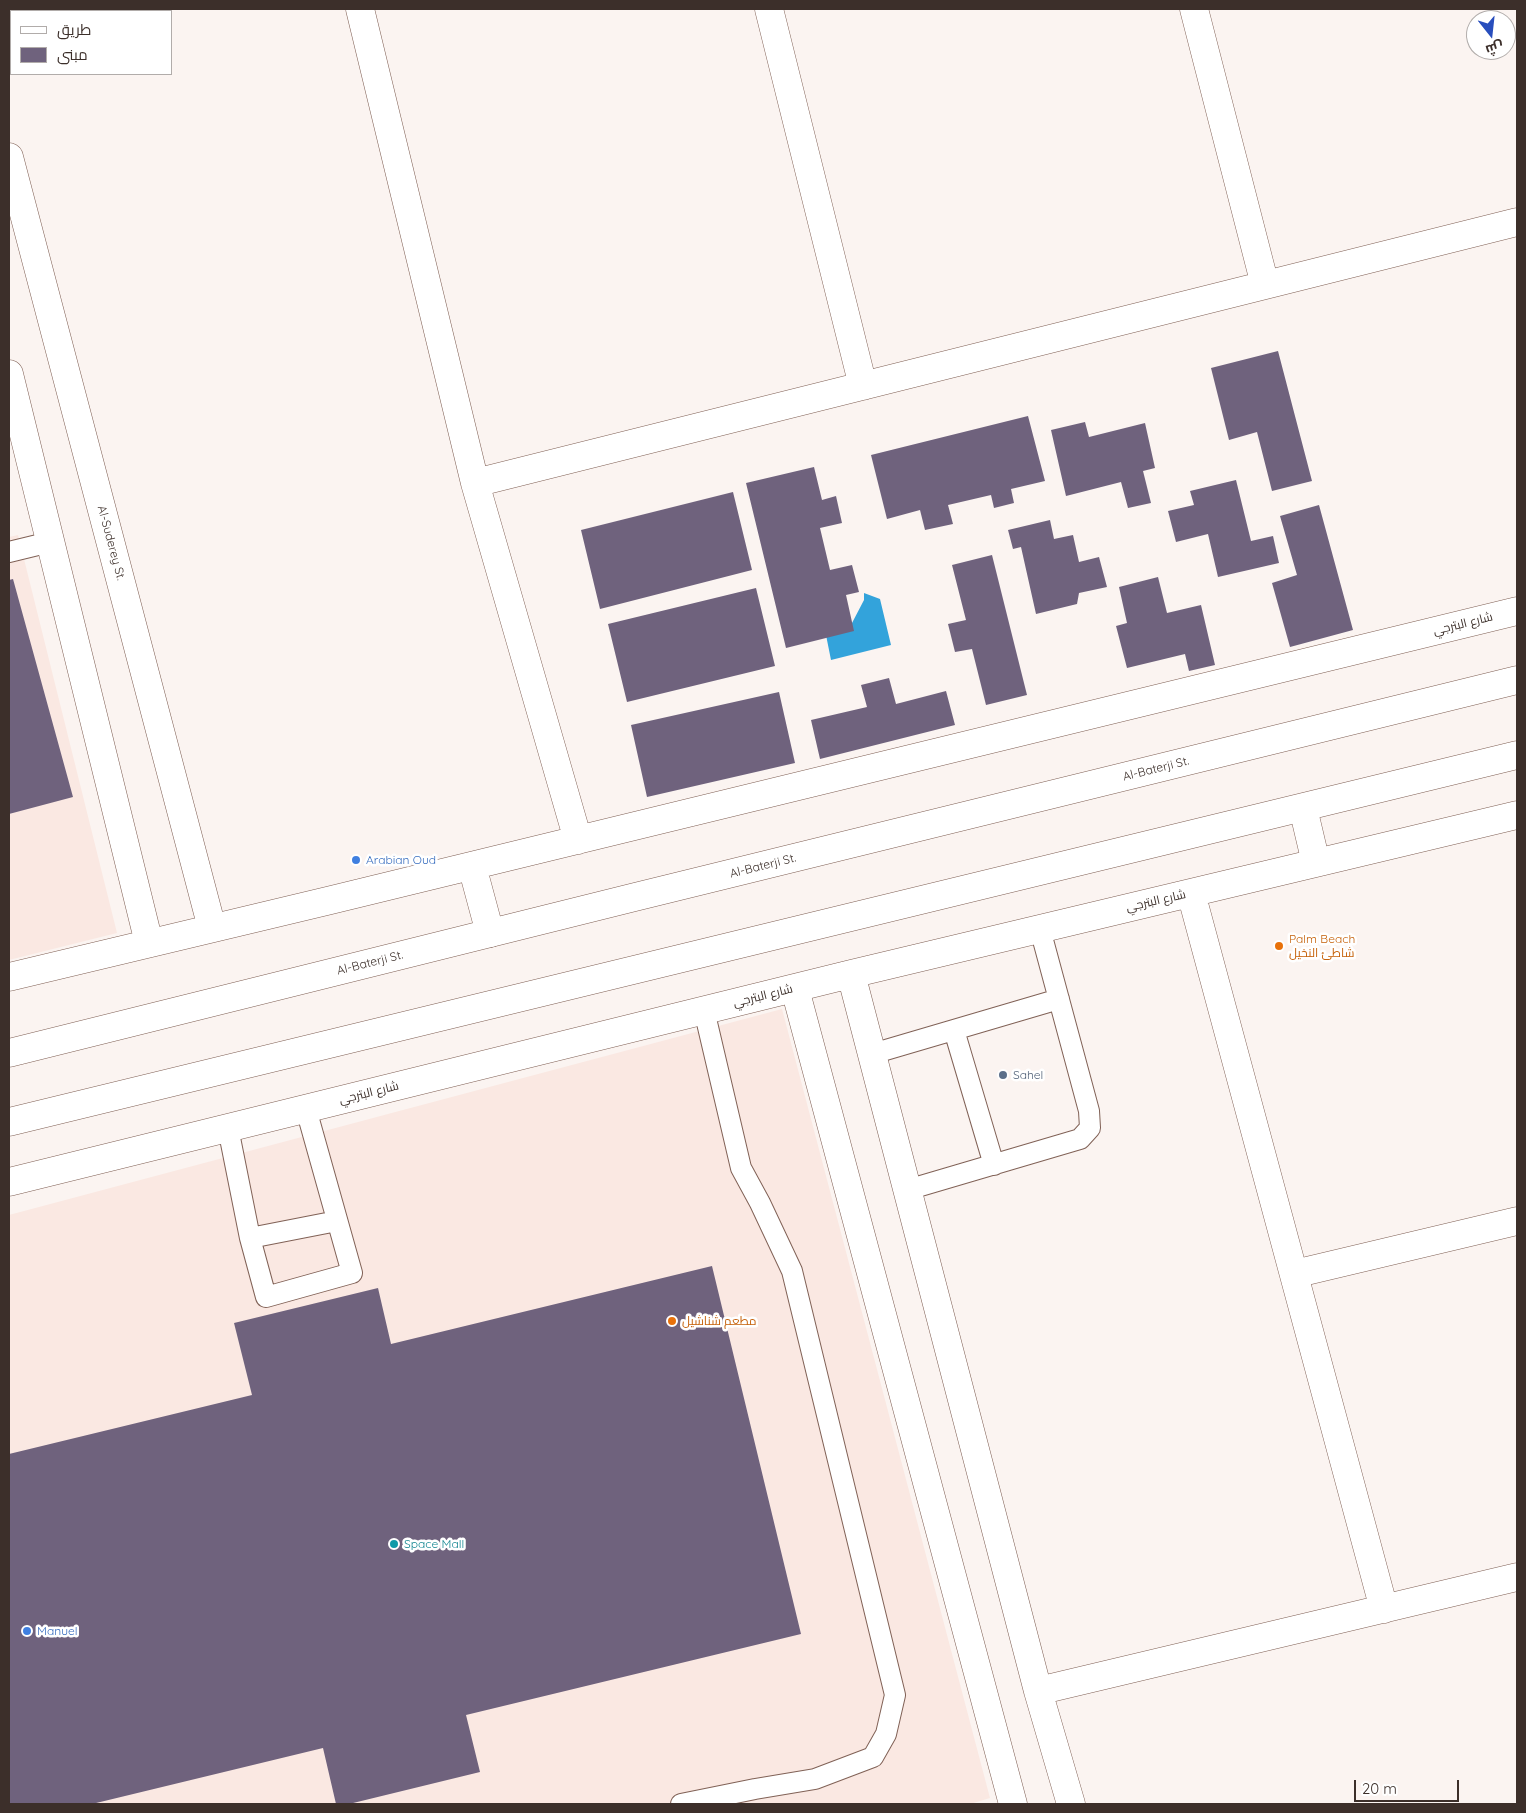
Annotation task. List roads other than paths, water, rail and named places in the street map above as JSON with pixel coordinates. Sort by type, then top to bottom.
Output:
[{"type":"street","points":[[360,9],[476,483],[578,840]]},
{"type":"street","points":[[769,9],[863,386]]},
{"type":"street","points":[[1194,9],[1265,285]]},
{"type":"street","name":"Al-Suderey St.","points":[[9,157],[212,928]]},
{"type":"street","points":[[476,483],[1517,222]]},
{"type":"street","points":[[9,374],[19,462],[50,542],[149,943]]},
{"type":"street","name":"شارع البترجي","points":[[9,977],[1517,611]]},
{"type":"street","name":"Al-Baterji St.","points":[[9,1053],[1517,680]]},
{"type":"street","points":[[9,1122],[1517,755]]},
{"type":"street","points":[[1303,808],[1316,863]]},
{"type":"street","name":"شارع البترجي","points":[[9,1182],[851,974],[1517,814]]},
{"type":"street","points":[[472,866],[490,933]]},
{"type":"street","points":[[1191,893],[1384,1609]]},
{"type":"street","points":[[851,974],[1038,1691],[1071,1804]]},
{"type":"street","points":[[795,989],[1013,1804]]},
{"type":"street","points":[[1294,1274],[1517,1221]]},
{"type":"street","points":[[1038,1691],[1517,1577]]},
{"type":"lane","points":[[9,552],[50,542]]},
{"type":"lane","points":[[907,1190],[1080,1139],[1090,1128],[1089,1111],[1040,929]]},
{"type":"lane","points":[[872,1054],[1059,999]]},
{"type":"lane","points":[[680,1804],[815,1779],[873,1757],[886,1734],[895,1695],[792,1271],[741,1168],[704,1010]]},
{"type":"lane","points":[[954,1030],[994,1164]]},
{"type":"lane","points":[[228,1128],[250,1238],[266,1297],[352,1273],[306,1109]]},
{"type":"lane","points":[[250,1238],[337,1221]]},
{"type":"water","points":[[864,593],[880,599],[891,645],[831,660],[825,630],[852,623],[864,600]]},
{"type":"place","name":"Arabian Oud","points":[[356,860]]},
{"type":"place","name":"Palm Beach شاطئ النخيل","points":[[1279,946]]},
{"type":"place","name":"Sahel","points":[[1003,1075]]},
{"type":"place","name":"مطعم شناشيل","points":[[672,1321]]},
{"type":"place","name":"Space Mall","points":[[394,1544]]},
{"type":"place","name":"Manuel","points":[[27,1631]]}]
